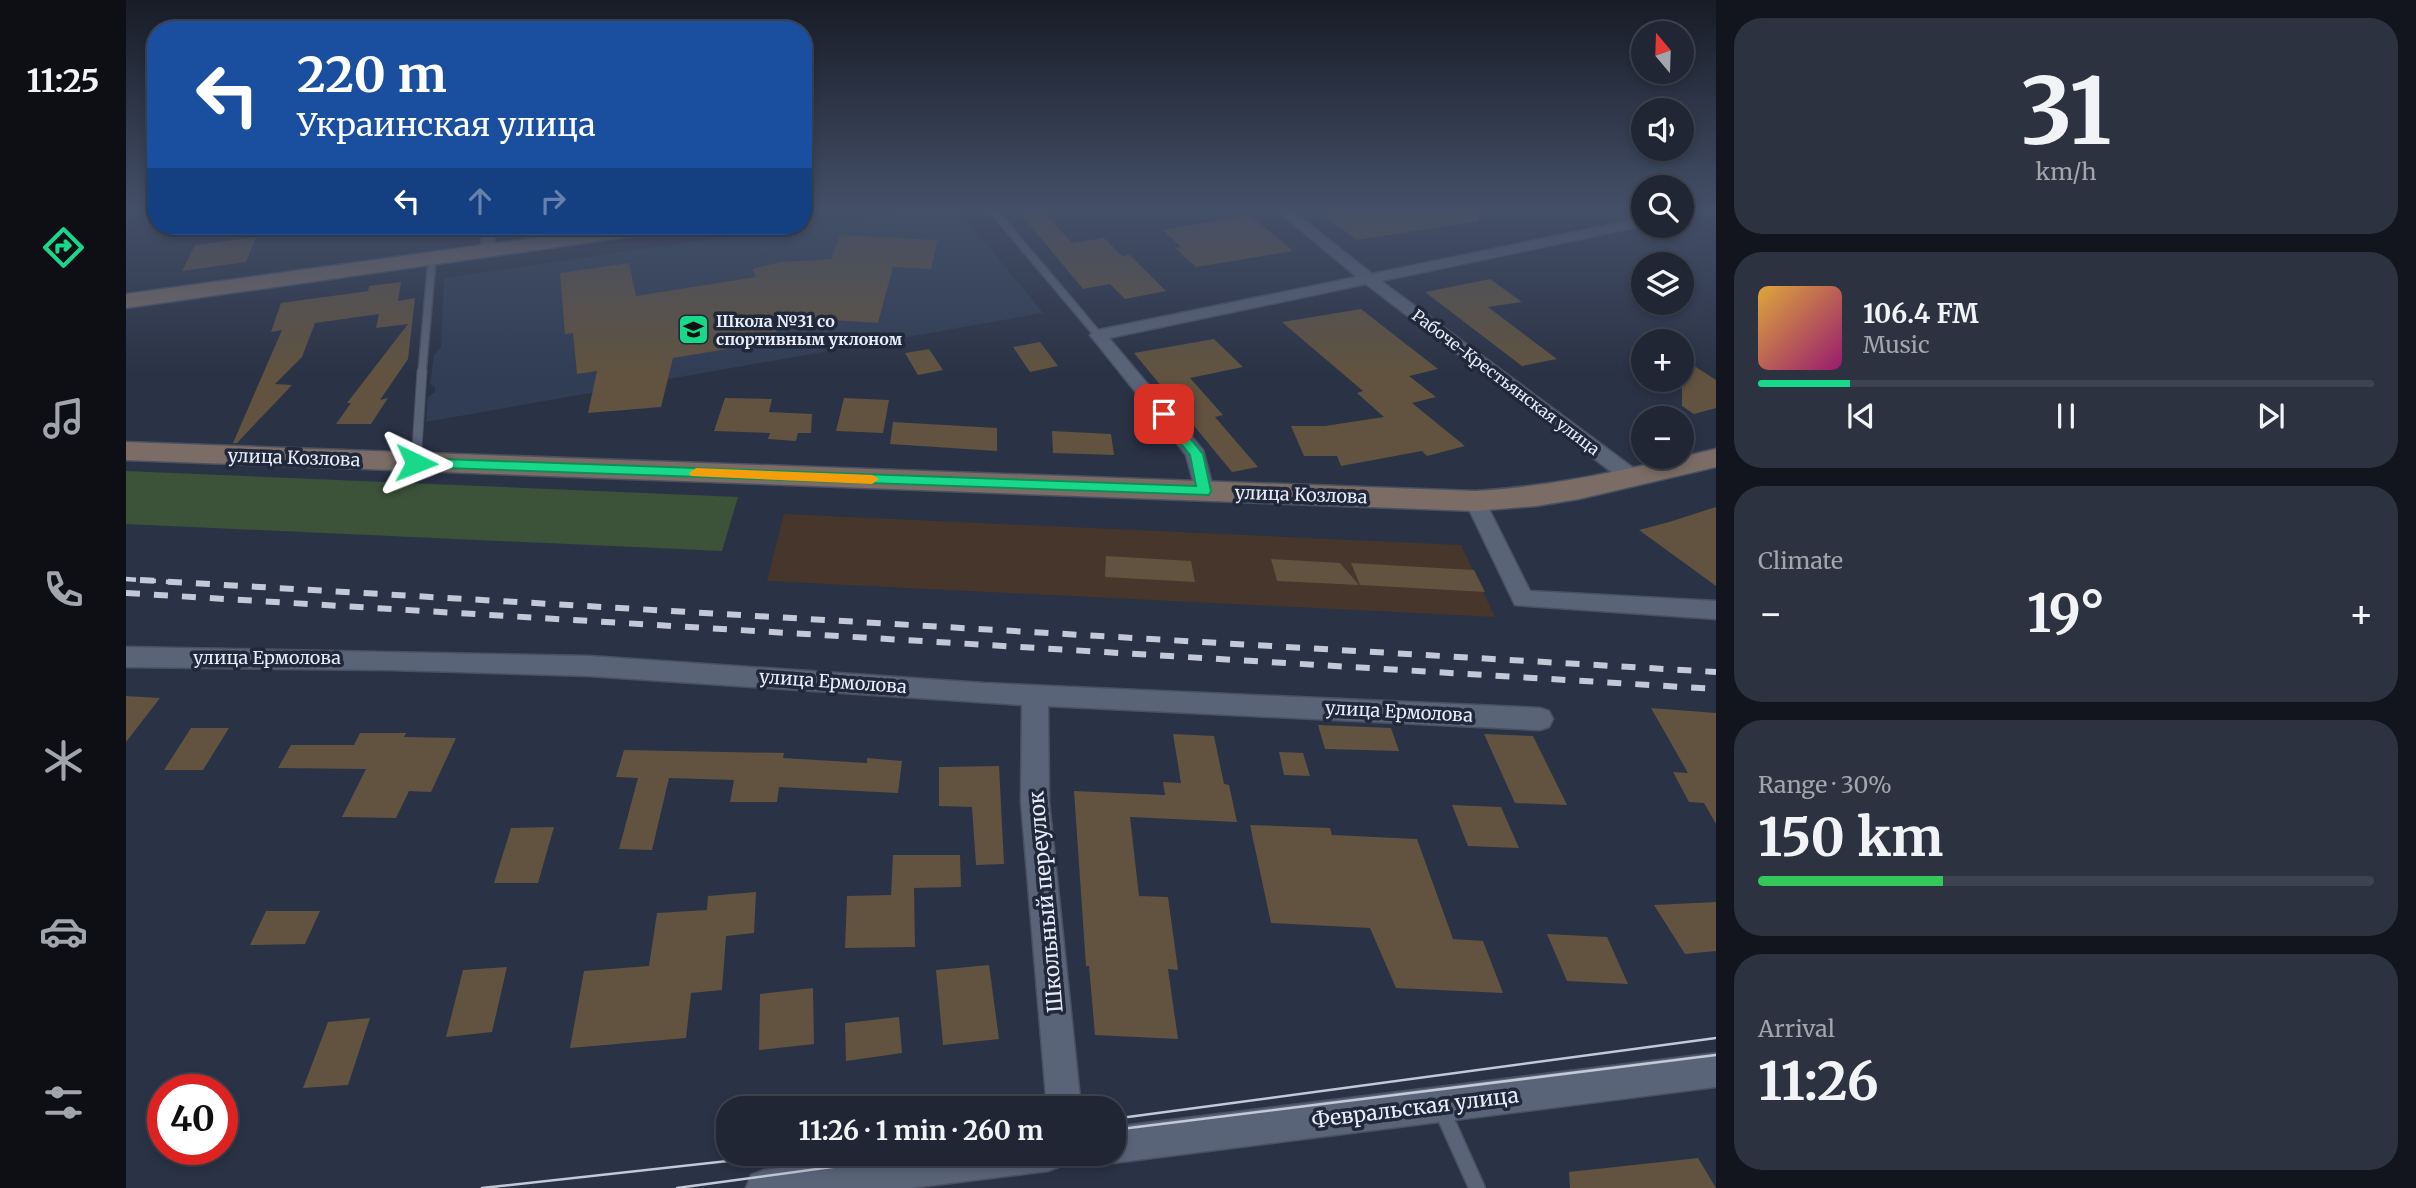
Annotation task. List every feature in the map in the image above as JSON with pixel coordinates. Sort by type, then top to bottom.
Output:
[{"type":"street","points":[[126,301],[406,263]]},
{"type":"street","name":"Рабоче-Крестьянская улица","points":[[1350,263],[1633,478]]},
{"type":"street","points":[[1204,491],[1196,454],[1098,335],[1445,263]]},
{"type":"street","name":"улица Козлова","points":[[126,451],[1475,501],[1536,498],[1716,458]]},
{"type":"street","points":[[1475,501],[1522,599],[1716,610]]},
{"type":"street","name":"улица Ермолова","points":[[126,657],[373,658],[657,669],[1035,696],[1094,696],[1540,719]]},
{"type":"street","name":"Школьный переулок","points":[[1035,696],[1035,802],[1063,1096]]},
{"type":"street","name":"Февральская улица","points":[[1126,1143],[1716,1070]]},
{"type":"street","points":[[764,1188],[943,1166]]},
{"type":"lane","points":[[416,463],[418,390],[432,263]]},
{"type":"lane","points":[[1038,263],[1098,335]]},
{"type":"lane","points":[[1439,1105],[1477,1188]]},
{"type":"shaded area","name":"Школа №31 со спортивным уклоном","points":[[543,263],[1002,263],[1043,313],[426,422],[428,397],[435,392],[435,387],[430,384],[434,355],[441,347],[444,278]]},
{"type":"shaded area","points":[[784,514],[1461,545],[1495,617],[767,581]]},
{"type":"green space","points":[[126,471],[738,497],[722,551],[126,524]]},
{"type":"building","points":[[186,263],[236,263],[182,271]]},
{"type":"building","points":[[629,263],[636,296],[756,277],[752,269],[774,263],[932,263],[931,269],[893,267],[878,323],[771,316],[780,340],[673,358],[661,407],[588,413],[597,371],[577,374],[573,333],[565,334],[560,273]]},
{"type":"building","points":[[1062,263],[1138,263],[1166,291],[1125,299],[1110,284],[1083,289]]},
{"type":"building","points":[[1192,263],[1218,263],[1196,267]]},
{"type":"building","points":[[1490,279],[1522,302],[1488,307],[1557,359],[1522,366],[1425,292]]},
{"type":"building","points":[[401,282],[398,301],[415,298],[408,359],[380,400],[388,398],[371,424],[336,424],[351,403],[347,403],[408,324],[376,328],[379,314],[315,323],[302,357],[275,384],[292,385],[237,443],[233,443],[282,330],[271,332],[281,303],[368,291],[369,286]]},
{"type":"building","points":[[1361,309],[1438,369],[1409,376],[1436,397],[1412,403],[1465,446],[1427,456],[1422,451],[1341,466],[1337,456],[1304,456],[1291,426],[1325,426],[1384,417],[1357,393],[1363,391],[1282,322]]},
{"type":"building","points":[[1214,339],[1243,367],[1190,378],[1223,415],[1215,417],[1258,467],[1232,472],[1134,353]]},
{"type":"building","points":[[1040,342],[1058,366],[1030,372],[1013,347]]},
{"type":"building","points":[[929,349],[943,370],[918,375],[905,353]]},
{"type":"building","points":[[1694,366],[1716,380],[1716,408],[1694,414],[1694,406],[1682,406],[1682,392],[1694,392]]},
{"type":"building","points":[[725,398],[772,399],[769,412],[812,414],[811,433],[798,433],[796,441],[768,439],[770,433],[714,431]]},
{"type":"building","points":[[844,398],[889,400],[883,433],[836,431]]},
{"type":"building","points":[[893,422],[997,428],[997,451],[890,444]]},
{"type":"building","points":[[1052,431],[1111,434],[1114,455],[1053,453]]},
{"type":"building","points":[[1716,507],[1716,586],[1639,530],[1669,522]]},
{"type":"building","points":[[1106,556],[1191,561],[1195,582],[1105,577]]},
{"type":"building","points":[[1271,559],[1340,563],[1359,585],[1277,581]]},
{"type":"building","points":[[1351,563],[1474,570],[1485,592],[1360,585]]},
{"type":"building","points":[[126,696],[160,698],[126,742]]},
{"type":"building","points":[[1651,708],[1716,713],[1716,824],[1704,803],[1689,802],[1673,772],[1688,773]]},
{"type":"building","points":[[1318,725],[1391,728],[1399,751],[1325,749]]},
{"type":"building","points":[[191,728],[229,728],[203,770],[164,770]]},
{"type":"building","points":[[360,733],[406,733],[404,737],[456,738],[431,792],[409,791],[396,818],[342,817],[366,769],[278,768],[291,745],[354,745]]},
{"type":"building","points":[[1173,734],[1214,736],[1224,784],[1229,785],[1237,822],[1130,817],[1139,896],[1168,897],[1178,970],[1168,969],[1178,1039],[1095,1035],[1089,966],[1086,966],[1074,791],[1165,795],[1163,782],[1181,783]]},
{"type":"building","points":[[1484,734],[1533,736],[1567,805],[1515,803]]},
{"type":"building","points":[[624,750],[784,753],[783,758],[867,763],[867,758],[902,761],[898,793],[779,787],[777,802],[730,802],[734,780],[669,778],[652,850],[619,849],[638,778],[616,777]]},
{"type":"building","points":[[1279,752],[1303,753],[1310,776],[1284,775]]},
{"type":"building","points":[[999,766],[1004,864],[976,865],[972,807],[939,806],[939,767]]},
{"type":"building","points":[[1452,805],[1501,807],[1519,848],[1468,846]]},
{"type":"building","points":[[1250,825],[1330,828],[1332,835],[1417,839],[1453,939],[1483,941],[1503,993],[1396,988],[1370,928],[1271,923]]},
{"type":"building","points":[[554,827],[538,883],[494,883],[511,828]]},
{"type":"building","points":[[893,855],[960,855],[961,887],[914,888],[915,947],[845,948],[847,896],[891,895]]},
{"type":"building","points":[[756,892],[754,933],[726,936],[722,990],[691,993],[686,1038],[570,1048],[584,971],[649,966],[657,913],[707,910],[708,896]]},
{"type":"building","points":[[1716,902],[1716,951],[1685,954],[1654,905]]},
{"type":"building","points":[[266,911],[320,911],[305,944],[250,945]]},
{"type":"building","points":[[1547,934],[1607,937],[1628,984],[1567,981]]},
{"type":"building","points":[[989,965],[999,1039],[943,1045],[936,970]]},
{"type":"building","points":[[507,967],[492,1032],[446,1037],[463,970]]},
{"type":"building","points":[[813,988],[814,1044],[759,1050],[760,994]]},
{"type":"building","points":[[899,1017],[902,1053],[846,1061],[845,1023]]},
{"type":"building","points":[[370,1018],[348,1085],[303,1088],[328,1022]]},
{"type":"building","points":[[1698,1158],[1716,1188],[1570,1188],[1569,1172]]},
{"type":"tram line","points":[[1126,1117],[1716,1038]]},
{"type":"tram line","points":[[1126,1128],[1716,1055]]},
{"type":"tram line","points":[[482,1188],[716,1162]]},
{"type":"tram line","points":[[677,1188],[839,1166]]},
{"type":"railway","points":[[126,579],[145,580]]},
{"type":"railway","points":[[140,580],[145,580]]},
{"type":"railway","points":[[145,580],[1716,672]]},
{"type":"railway","points":[[145,580],[170,582]]},
{"type":"railway","points":[[126,593],[1716,689]]},
{"type":"slow traffic","points":[[696,473],[872,479]]},
{"type":"place","name":"Школа №31 со спортивным уклоном","points":[[693,330]]},
{"type":"route","points":[[416,463],[1204,491],[1196,454],[1164,414]]}]
